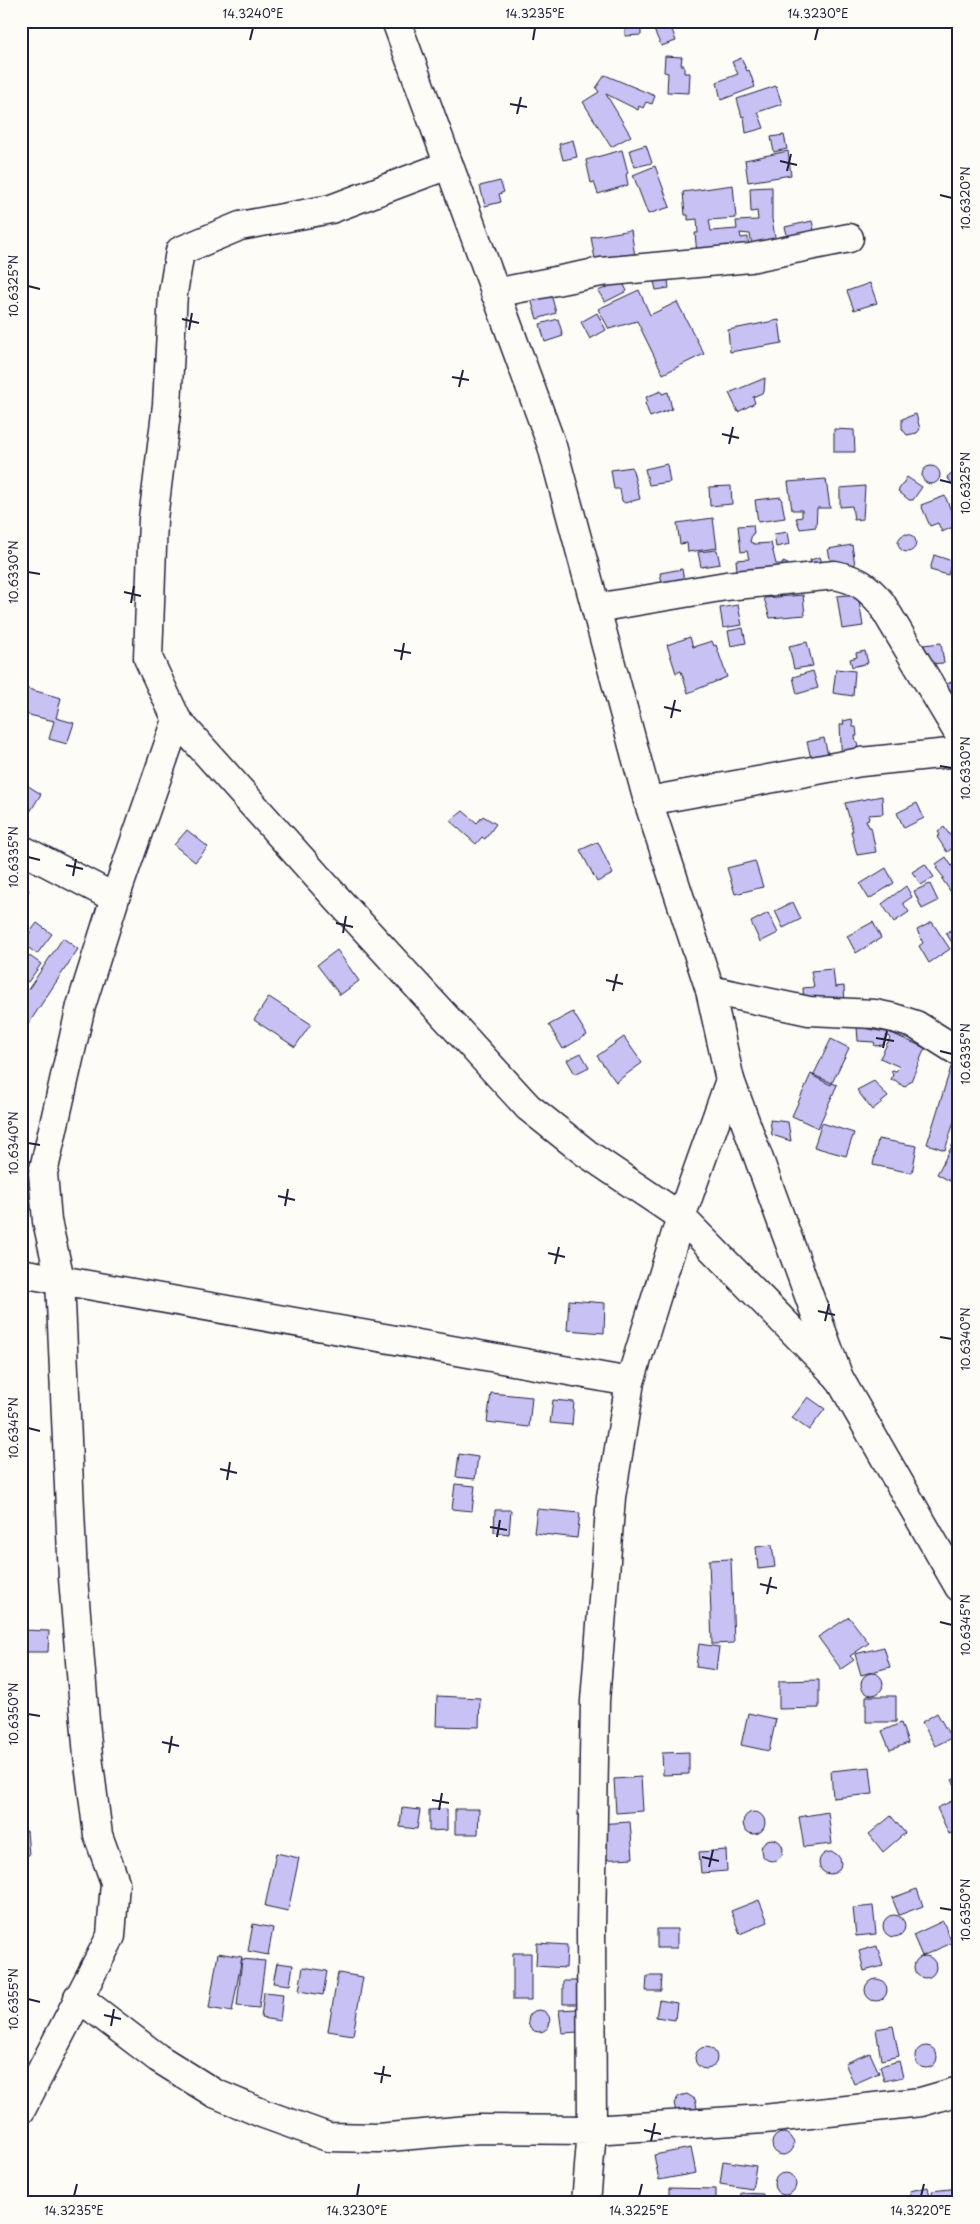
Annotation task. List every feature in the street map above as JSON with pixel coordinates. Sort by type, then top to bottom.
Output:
[{"type":"street","points":[[396,21],[552,446],[648,801],[710,990],[730,1080],[839,1378],[959,1587]]},
{"type":"street","points":[[448,165],[331,209],[240,226],[180,251],[173,293],[167,405],[153,519],[148,658],[177,720],[528,1107],[586,1153],[681,1217],[839,1378]]},
{"type":"street","points":[[495,293],[601,272],[750,258],[849,238]]},
{"type":"street","points":[[596,608],[726,586],[835,575],[851,579],[867,587],[881,602],[959,734]]},
{"type":"street","points":[[21,2110],[111,1936],[115,1882],[98,1835],[88,1756],[72,1578],[60,1279],[47,1221],[43,1173],[80,1006],[115,898],[177,720]]},
{"type":"street","points":[[648,801],[861,762],[959,752]]},
{"type":"street","points":[[21,849],[115,898]]},
{"type":"street","points":[[710,990],[809,1011],[875,1014],[894,1018],[916,1025],[959,1052]]},
{"type":"street","points":[[586,2203],[592,2130],[591,1929],[595,1701],[611,1497],[630,1382],[681,1217],[730,1080]]},
{"type":"street","points":[[21,1272],[630,1382]]},
{"type":"street","points":[[78,1997],[158,2058],[214,2093],[264,2114],[328,2136],[378,2138],[479,2129],[592,2130],[764,2119],[921,2102],[959,2091]]},
{"type":"building","points":[[670,24],[676,41],[661,46],[654,30]]},
{"type":"building","points":[[625,26],[641,26],[641,35],[625,36]]},
{"type":"building","points":[[665,56],[682,57],[681,65],[684,65],[684,73],[690,73],[689,93],[667,92],[668,73],[664,72]]},
{"type":"building","points":[[741,58],[747,71],[749,70],[755,87],[721,100],[717,82],[738,74],[732,62]]},
{"type":"building","points":[[605,75],[655,96],[652,104],[646,102],[643,108],[639,106],[638,110],[606,94],[631,136],[611,147],[583,102],[599,92],[596,88]]},
{"type":"building","points":[[776,86],[782,104],[758,112],[764,128],[746,133],[744,116],[742,117],[737,99]]},
{"type":"building","points":[[784,135],[787,149],[774,152],[771,137]]},
{"type":"building","points":[[573,140],[577,157],[563,160],[559,144]]},
{"type":"building","points":[[646,145],[652,163],[635,167],[630,150]]},
{"type":"building","points":[[622,150],[628,173],[626,174],[628,185],[598,194],[594,182],[591,183],[586,160]]},
{"type":"building","points":[[788,151],[791,175],[748,182],[745,160]]},
{"type":"building","points":[[655,166],[670,207],[648,214],[633,175]]},
{"type":"building","points":[[500,181],[504,192],[499,194],[501,202],[485,206],[480,186]]},
{"type":"building","points":[[733,185],[736,218],[709,220],[711,231],[737,229],[736,221],[758,220],[757,211],[751,212],[750,188],[772,187],[772,219],[776,243],[752,246],[750,234],[740,233],[741,238],[748,237],[749,251],[697,254],[695,233],[698,233],[697,219],[688,220],[688,215],[685,215],[683,192]]},
{"type":"building","points":[[812,221],[817,242],[790,246],[785,227]]},
{"type":"building","points":[[631,230],[636,263],[597,270],[591,237]]},
{"type":"building","points":[[667,273],[669,288],[656,290],[653,277]]},
{"type":"building","points":[[622,281],[627,291],[605,302],[598,291]]},
{"type":"building","points":[[870,283],[877,303],[854,310],[847,291]]},
{"type":"building","points":[[550,290],[556,313],[537,319],[530,296]]},
{"type":"building","points":[[639,290],[650,315],[677,302],[704,354],[663,374],[637,321],[609,329],[598,309]]},
{"type":"building","points":[[597,313],[606,330],[590,339],[581,322]]},
{"type":"building","points":[[558,319],[563,336],[545,342],[540,324]]},
{"type":"building","points":[[779,320],[782,343],[730,352],[728,330]]},
{"type":"building","points":[[765,378],[764,392],[753,397],[755,403],[738,412],[729,393]]},
{"type":"building","points":[[661,391],[662,394],[668,392],[672,409],[650,417],[645,403],[648,402],[646,397]]},
{"type":"building","points":[[916,414],[920,429],[917,433],[907,435],[902,429],[902,419]]},
{"type":"building","points":[[834,429],[854,430],[855,452],[834,452]]},
{"type":"building","points":[[667,464],[670,482],[649,485],[645,469]]},
{"type":"building","points":[[931,466],[937,469],[940,475],[937,481],[931,484],[925,481],[922,475],[925,469]]},
{"type":"building","points":[[959,466],[959,488],[957,490],[947,477]]},
{"type":"building","points":[[632,467],[640,499],[625,503],[622,501],[620,489],[614,489],[611,470]]},
{"type":"building","points":[[907,477],[922,487],[913,500],[909,500],[898,491]]},
{"type":"building","points":[[826,479],[830,508],[817,508],[816,527],[800,529],[796,518],[802,517],[802,510],[792,510],[788,482]]},
{"type":"building","points":[[731,486],[732,504],[710,506],[709,487]]},
{"type":"building","points":[[865,486],[863,519],[854,520],[852,506],[840,507],[840,488]]},
{"type":"building","points":[[945,496],[957,525],[942,532],[938,523],[930,526],[921,505]]},
{"type":"building","points":[[781,497],[785,518],[758,522],[755,500]]},
{"type":"building","points":[[713,518],[717,548],[688,552],[687,543],[680,544],[677,523]]},
{"type":"building","points":[[753,525],[754,533],[750,542],[755,544],[771,543],[776,564],[783,564],[783,562],[788,564],[789,572],[738,579],[736,560],[749,559],[747,551],[741,552],[738,526]]},
{"type":"building","points":[[788,532],[790,544],[776,547],[774,534]]},
{"type":"building","points":[[907,534],[913,537],[916,543],[913,549],[907,552],[901,549],[898,543],[901,537]]},
{"type":"building","points":[[852,545],[855,565],[832,568],[828,549]]},
{"type":"building","points":[[717,550],[720,564],[701,567],[698,552]]},
{"type":"building","points":[[934,555],[952,561],[948,575],[930,570]]},
{"type":"building","points":[[820,557],[824,568],[813,572],[810,560]]},
{"type":"building","points":[[682,569],[685,587],[664,592],[660,573]]},
{"type":"building","points":[[858,594],[863,626],[842,629],[837,596]]},
{"type":"building","points":[[803,595],[805,615],[770,618],[764,598]]},
{"type":"building","points":[[738,605],[742,625],[723,628],[720,608]]},
{"type":"building","points":[[21,619],[24,619],[21,637]]},
{"type":"building","points":[[743,628],[746,643],[731,646],[728,631]]},
{"type":"building","points":[[690,637],[693,647],[712,641],[714,646],[716,645],[727,677],[688,693],[681,671],[676,673],[667,645]]},
{"type":"building","points":[[807,642],[813,666],[794,669],[789,646]]},
{"type":"building","points":[[941,643],[944,663],[925,664],[923,645]]},
{"type":"building","points":[[865,651],[868,663],[852,667],[850,659],[857,657],[856,653]]},
{"type":"building","points":[[836,669],[855,671],[853,696],[833,693]]},
{"type":"building","points":[[813,671],[818,688],[797,694],[793,677]]},
{"type":"building","points":[[958,678],[959,700],[953,704],[942,687]]},
{"type":"building","points":[[21,687],[61,698],[56,718],[74,723],[67,744],[49,739],[54,721],[21,713]]},
{"type":"building","points":[[852,719],[853,727],[856,727],[857,736],[855,736],[860,761],[842,764],[840,725],[844,724],[843,721]]},
{"type":"building","points":[[824,738],[828,755],[811,758],[807,742]]},
{"type":"building","points":[[25,784],[41,794],[30,812],[21,807],[21,790]]},
{"type":"building","points":[[882,796],[883,814],[868,815],[869,819],[866,820],[869,827],[871,827],[876,852],[857,855],[845,803]]},
{"type":"building","points":[[917,803],[924,818],[904,828],[897,813]]},
{"type":"building","points":[[463,811],[477,823],[483,816],[496,824],[485,839],[482,837],[476,844],[450,821]]},
{"type":"building","points":[[944,827],[957,845],[947,852],[937,837],[940,835],[938,832]]},
{"type":"building","points":[[187,830],[208,847],[195,862],[174,845]]},
{"type":"building","points":[[598,842],[613,874],[597,882],[580,850]]},
{"type":"building","points":[[946,857],[955,871],[959,868],[959,891],[953,895],[936,868],[938,867],[936,864]]},
{"type":"building","points":[[755,861],[763,887],[735,894],[727,868]]},
{"type":"building","points":[[925,864],[934,877],[921,885],[912,872]]},
{"type":"building","points":[[886,868],[894,883],[869,899],[860,884]]},
{"type":"building","points":[[930,884],[938,901],[922,909],[914,891]]},
{"type":"building","points":[[21,886],[29,890],[21,904]]},
{"type":"building","points":[[906,886],[912,897],[903,903],[909,912],[894,922],[882,904]]},
{"type":"building","points":[[793,902],[801,919],[783,928],[775,911]]},
{"type":"building","points":[[768,913],[778,933],[760,942],[751,922]]},
{"type":"building","points":[[873,922],[881,938],[856,953],[847,936]]},
{"type":"building","points":[[932,922],[950,949],[929,963],[919,946],[923,943],[917,930]]},
{"type":"building","points":[[37,923],[52,934],[37,954],[22,943]]},
{"type":"building","points":[[959,926],[959,948],[956,949],[946,933]]},
{"type":"building","points":[[63,938],[78,949],[25,1029],[21,1026],[21,1000]]},
{"type":"building","points":[[21,950],[41,964],[28,982],[21,977]]},
{"type":"building","points":[[337,950],[359,981],[340,995],[317,965]]},
{"type":"building","points":[[833,969],[835,987],[844,986],[845,1006],[804,1006],[803,988],[814,987],[811,971]]},
{"type":"building","points":[[269,997],[311,1024],[295,1047],[254,1020]]},
{"type":"building","points":[[573,1012],[587,1035],[563,1049],[549,1025]]},
{"type":"building","points":[[857,1027],[891,1033],[925,1048],[911,1081],[904,1087],[895,1080],[891,1080],[892,1070],[896,1071],[900,1067],[880,1058],[890,1038],[887,1035],[883,1045],[875,1046],[874,1042],[858,1041]]},
{"type":"building","points":[[624,1037],[642,1063],[616,1082],[597,1056]]},
{"type":"building","points":[[831,1039],[849,1048],[831,1085],[813,1076]]},
{"type":"building","points":[[581,1053],[589,1067],[575,1074],[567,1060]]},
{"type":"building","points":[[951,1067],[959,1069],[959,1106],[945,1150],[927,1144]]},
{"type":"building","points":[[811,1074],[837,1085],[818,1128],[792,1116]]},
{"type":"building","points":[[874,1081],[888,1097],[872,1110],[857,1090]]},
{"type":"building","points":[[770,1120],[788,1122],[791,1141],[772,1135]]},
{"type":"building","points":[[822,1123],[854,1133],[846,1156],[814,1147]]},
{"type":"building","points":[[959,1133],[959,1186],[937,1174]]},
{"type":"building","points":[[878,1139],[917,1146],[912,1173],[873,1165]]},
{"type":"building","points":[[569,1300],[605,1303],[604,1333],[567,1330]]},
{"type":"building","points":[[491,1393],[532,1397],[529,1427],[487,1422]]},
{"type":"building","points":[[808,1397],[825,1409],[809,1430],[792,1418]]},
{"type":"building","points":[[553,1400],[574,1402],[572,1425],[550,1423]]},
{"type":"building","points":[[459,1454],[478,1457],[475,1479],[456,1477]]},
{"type":"building","points":[[455,1484],[475,1486],[472,1511],[452,1509]]},
{"type":"building","points":[[537,1509],[580,1513],[577,1538],[534,1533]]},
{"type":"building","points":[[495,1510],[511,1510],[509,1534],[494,1532]]},
{"type":"building","points":[[772,1545],[775,1567],[758,1569],[756,1547]]},
{"type":"building","points":[[731,1559],[734,1643],[712,1644],[709,1560]]},
{"type":"building","points":[[849,1617],[869,1643],[850,1656],[854,1660],[841,1669],[818,1637]]},
{"type":"building","points":[[22,1630],[49,1631],[48,1652],[22,1652]]},
{"type":"building","points":[[699,1644],[719,1647],[716,1670],[696,1667]]},
{"type":"building","points":[[884,1647],[890,1667],[861,1675],[855,1654]]},
{"type":"building","points":[[872,1673],[880,1676],[883,1684],[880,1692],[872,1695],[864,1692],[861,1684],[864,1676]]},
{"type":"building","points":[[819,1680],[819,1708],[779,1709],[779,1681]]},
{"type":"building","points":[[437,1696],[480,1698],[479,1727],[436,1726]]},
{"type":"building","points":[[866,1696],[896,1696],[896,1722],[866,1722]]},
{"type":"building","points":[[748,1713],[776,1719],[769,1751],[741,1745]]},
{"type":"building","points":[[937,1713],[951,1738],[935,1746],[922,1722]]},
{"type":"building","points":[[901,1723],[908,1743],[890,1750],[882,1731]]},
{"type":"building","points":[[689,1752],[689,1774],[663,1775],[662,1753]]},
{"type":"building","points":[[870,1767],[873,1794],[833,1798],[831,1771]]},
{"type":"building","points":[[959,1776],[959,1792],[952,1780]]},
{"type":"building","points":[[641,1777],[643,1811],[616,1813],[614,1779]]},
{"type":"building","points":[[954,1800],[959,1810],[959,1830],[949,1834],[937,1808]]},
{"type":"building","points":[[402,1808],[420,1810],[417,1829],[400,1827]]},
{"type":"building","points":[[447,1809],[447,1830],[429,1831],[429,1810]]},
{"type":"building","points":[[455,1809],[479,1809],[478,1834],[455,1834]]},
{"type":"building","points":[[754,1812],[762,1815],[765,1823],[762,1831],[754,1834],[746,1831],[743,1823],[746,1815]]},
{"type":"building","points":[[828,1812],[832,1844],[804,1847],[799,1817]]},
{"type":"building","points":[[891,1816],[905,1833],[883,1852],[869,1834]]},
{"type":"building","points":[[630,1822],[633,1858],[598,1860],[596,1824]]},
{"type":"building","points":[[21,1831],[27,1831],[29,1855],[21,1856]]},
{"type":"building","points":[[772,1839],[780,1842],[783,1850],[780,1858],[772,1861],[764,1858],[761,1850],[764,1842]]},
{"type":"building","points":[[726,1850],[727,1871],[701,1873],[699,1852]]},
{"type":"building","points":[[830,1852],[838,1855],[841,1863],[838,1871],[830,1874],[822,1871],[819,1863],[822,1855]]},
{"type":"building","points":[[276,1853],[299,1858],[288,1911],[265,1906]]},
{"type":"building","points":[[917,1889],[923,1906],[899,1915],[892,1898]]},
{"type":"building","points":[[759,1900],[768,1922],[740,1934],[731,1911]]},
{"type":"building","points":[[873,1906],[876,1934],[856,1936],[853,1908]]},
{"type":"building","points":[[894,1915],[902,1918],[905,1926],[902,1934],[894,1937],[886,1934],[883,1926],[886,1918]]},
{"type":"building","points":[[943,1921],[952,1943],[922,1956],[913,1935]]},
{"type":"building","points":[[253,1924],[273,1928],[268,1955],[248,1951]]},
{"type":"building","points":[[657,1929],[677,1929],[677,1948],[657,1948]]},
{"type":"building","points":[[537,1943],[567,1945],[566,1968],[536,1966]]},
{"type":"building","points":[[877,1946],[883,1966],[864,1971],[859,1951]]},
{"type":"building","points":[[218,1953],[242,1957],[232,2012],[209,2008]]},
{"type":"building","points":[[513,1953],[531,1953],[531,2000],[513,2000]]},
{"type":"building","points":[[925,1956],[933,1959],[936,1967],[933,1975],[925,1978],[917,1975],[914,1967],[917,1959]]},
{"type":"building","points":[[242,1959],[265,1961],[259,2008],[237,2006]]},
{"type":"building","points":[[277,1963],[293,1965],[290,1985],[273,1983]]},
{"type":"building","points":[[303,1967],[327,1971],[323,1995],[299,1991]]},
{"type":"building","points":[[338,1973],[363,1977],[353,2035],[328,2031]]},
{"type":"building","points":[[647,1976],[662,1976],[661,1991],[646,1991]]},
{"type":"building","points":[[876,1979],[884,1982],[887,1990],[884,1998],[876,2001],[868,1998],[865,1990],[868,1982]]},
{"type":"building","points":[[563,1981],[578,1981],[578,2004],[563,2004]]},
{"type":"building","points":[[264,1992],[283,1994],[280,2021],[261,2018]]},
{"type":"building","points":[[659,2000],[677,2003],[675,2020],[656,2017]]},
{"type":"building","points":[[577,2009],[579,2032],[562,2033],[559,2010]]},
{"type":"building","points":[[539,2010],[547,2013],[550,2021],[547,2029],[539,2032],[531,2029],[528,2021],[531,2013]]},
{"type":"building","points":[[893,2026],[899,2056],[881,2060],[876,2029]]},
{"type":"building","points":[[926,2046],[934,2049],[937,2057],[934,2065],[926,2068],[918,2065],[915,2057],[918,2049]]},
{"type":"building","points":[[706,2047],[714,2050],[717,2058],[714,2066],[706,2069],[698,2066],[695,2058],[698,2050]]},
{"type":"building","points":[[870,2053],[879,2073],[854,2084],[845,2063]]},
{"type":"building","points":[[899,2061],[903,2077],[884,2081],[880,2066]]},
{"type":"building","points":[[687,2094],[695,2099],[697,2108],[692,2115],[676,2112],[674,2103],[679,2096]]},
{"type":"building","points":[[783,2133],[791,2136],[794,2144],[791,2152],[783,2155],[775,2152],[772,2144],[775,2136]]},
{"type":"building","points":[[691,2148],[696,2173],[659,2180],[654,2155]]},
{"type":"building","points":[[723,2161],[756,2166],[752,2189],[720,2184]]},
{"type":"building","points":[[785,2173],[793,2176],[796,2184],[793,2192],[785,2195],[777,2192],[774,2184],[777,2176]]},
{"type":"building","points":[[928,2187],[931,2203],[913,2203],[910,2191]]},
{"type":"building","points":[[669,2188],[716,2189],[716,2203],[669,2203]]},
{"type":"building","points":[[959,2188],[959,2203],[934,2203],[932,2191]]},
{"type":"building","points":[[741,2193],[763,2194],[762,2203],[740,2203]]}]
